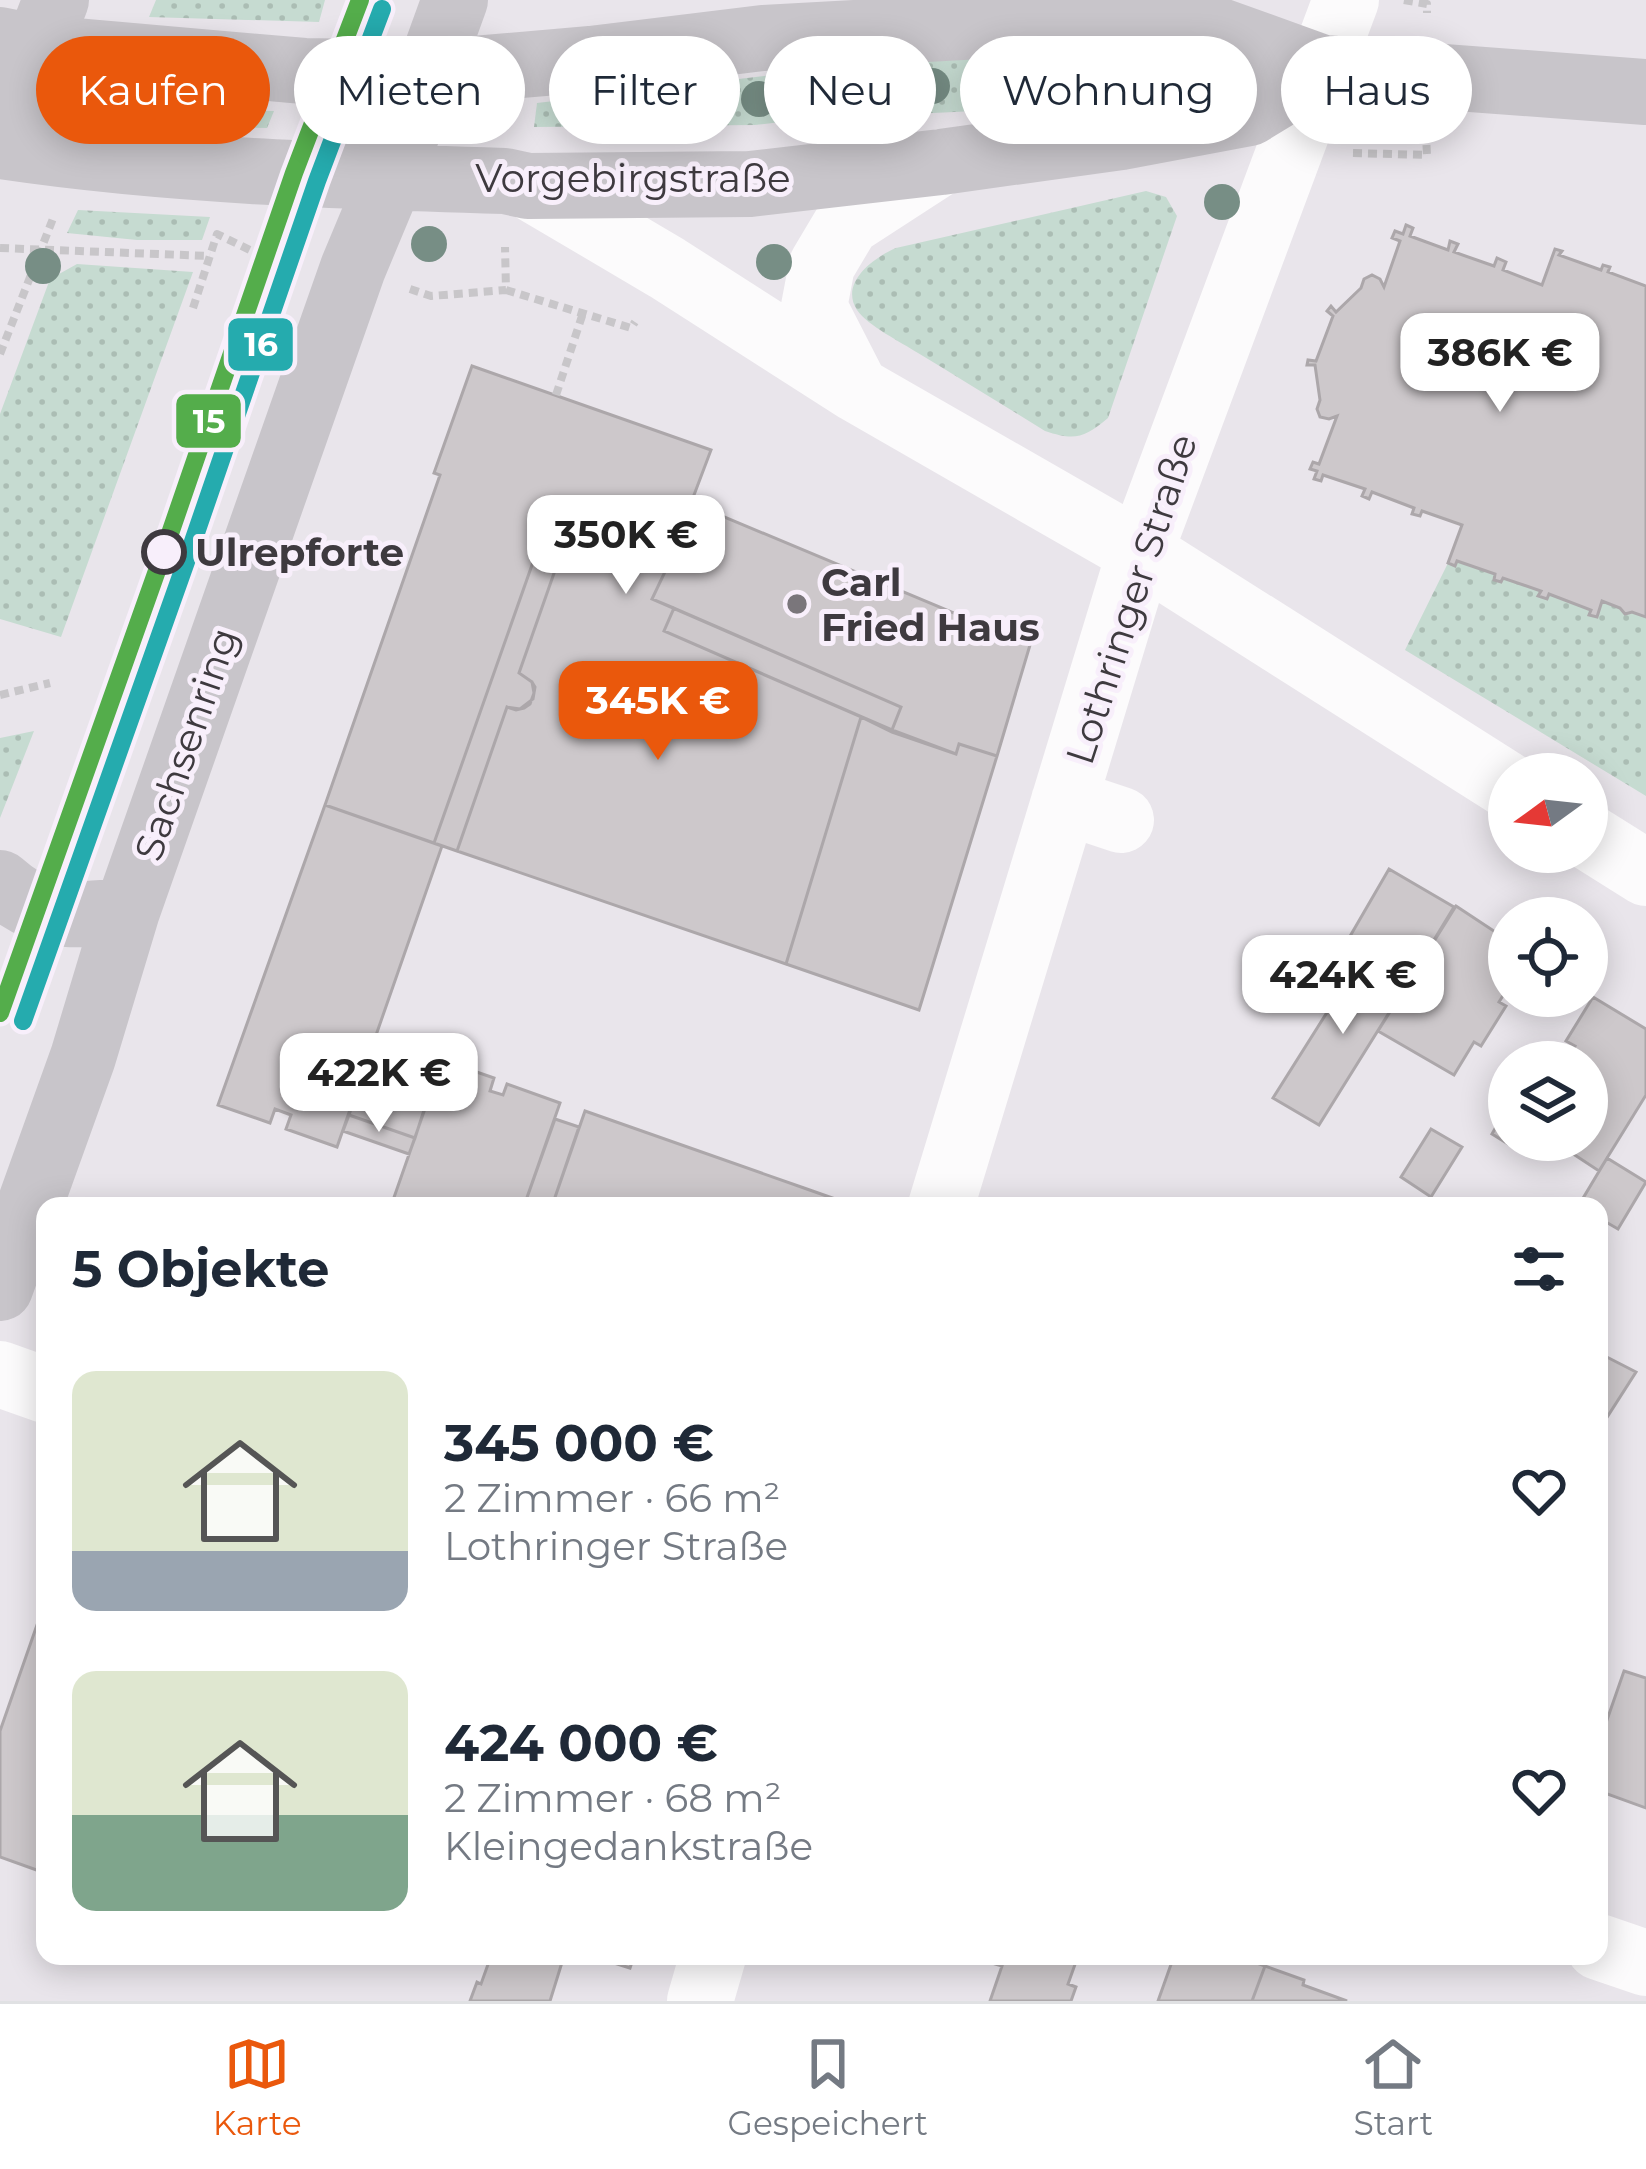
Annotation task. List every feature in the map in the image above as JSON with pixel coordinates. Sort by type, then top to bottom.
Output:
[{"type":"main road","name":"Sachsenring","points":[[442,36],[455,0]]},
{"type":"main road","points":[[674,0],[763,38]]},
{"type":"main road","points":[[525,65],[763,38],[1018,24],[1209,27],[1281,53]]},
{"type":"main road","points":[[0,146],[32,29],[294,69]]},
{"type":"main road","points":[[1472,79],[1646,92]]},
{"type":"main road","name":"Vorgebirgstraße","points":[[0,146],[268,172],[505,181],[528,186],[750,184],[1176,129],[1249,113],[1281,94]]},
{"type":"main road","name":"Sachsenring","points":[[0,1288],[353,268],[403,144]]},
{"type":"main road","points":[[0,883],[37,909],[62,914],[127,911]]},
{"type":"street","name":"Lothringer Straße","points":[[1334,36],[1346,0]]},
{"type":"street","name":"Lothringer Straße","points":[[944,1197],[1092,811],[1140,552],[1294,144]]},
{"type":"street","points":[[856,388],[814,307],[822,266],[847,224],[941,162]]},
{"type":"street","points":[[528,186],[856,388],[1140,552],[1488,773]]},
{"type":"street","points":[[1608,849],[1646,873]]},
{"type":"street","points":[[0,1374],[36,1387]]},
{"type":"street","points":[[1608,1949],[1646,1963]]},
{"type":"street","points":[[700,2001],[710,1965]]},
{"type":"path","points":[[0,354],[58,206]]},
{"type":"path","points":[[193,308],[217,234],[289,268]]},
{"type":"path","points":[[0,248],[210,256]]},
{"type":"path","points":[[556,395],[583,313]]},
{"type":"path","points":[[0,694],[50,683]]},
{"type":"green space","points":[[156,0],[325,0],[319,22],[149,17]]},
{"type":"green space","points":[[960,56],[960,112],[936,113],[936,58]]},
{"type":"green space","points":[[764,76],[764,124],[740,125],[740,79]]},
{"type":"green space","points":[[549,102],[549,127],[534,127],[537,103]]},
{"type":"green space","points":[[1146,191],[1166,197],[1177,216],[1108,418],[1085,434],[1072,437],[1045,431],[877,328],[853,300],[862,272],[896,248]]},
{"type":"green space","points":[[78,210],[210,217],[202,240],[137,240],[67,233]]},
{"type":"green space","points":[[77,264],[193,272],[61,637],[0,619],[0,414],[50,279]]},
{"type":"green space","points":[[1457,561],[1495,574],[1494,580],[1503,578],[1541,591],[1539,597],[1547,599],[1549,594],[1591,610],[1590,615],[1596,617],[1602,601],[1625,614],[1646,617],[1646,796],[1608,773],[1608,753],[1575,753],[1405,650],[1448,563],[1455,566]]},
{"type":"green space","points":[[34,731],[0,818],[0,738]]},
{"type":"building","points":[[1406,225],[1413,228],[1410,236],[1448,250],[1450,241],[1458,244],[1454,252],[1494,266],[1497,258],[1506,262],[1503,270],[1542,285],[1555,249],[1562,251],[1559,255],[1601,270],[1603,265],[1610,267],[1608,272],[1646,286],[1646,617],[1625,614],[1602,601],[1597,617],[1589,615],[1591,610],[1549,594],[1547,599],[1538,596],[1541,591],[1503,578],[1494,580],[1495,574],[1457,561],[1455,566],[1448,563],[1462,525],[1422,511],[1420,516],[1412,514],[1414,508],[1372,492],[1369,499],[1362,496],[1365,489],[1323,475],[1321,481],[1314,479],[1317,471],[1310,469],[1313,462],[1319,464],[1337,416],[1320,417],[1315,365],[1307,365],[1308,360],[1316,361],[1333,316],[1327,311],[1331,306],[1336,312],[1372,275],[1384,287],[1400,241],[1392,238],[1395,231],[1403,234]]},
{"type":"building","name":"Carl Fried Haus","points":[[472,366],[711,450],[691,503],[1030,645],[997,756],[959,744],[956,754],[892,730],[901,707],[652,599],[672,557],[550,514],[434,843],[325,805],[440,475],[434,473]]},
{"type":"building","points":[[550,514],[572,522],[519,673],[532,682],[534,693],[524,708],[507,707],[457,851],[434,843]]},
{"type":"building","points":[[572,522],[672,557],[652,599],[674,608],[664,631],[861,717],[786,964],[457,851],[507,707],[520,709],[533,699],[535,687],[519,673]]},
{"type":"building","points":[[674,608],[901,707],[892,730],[664,631]]},
{"type":"building","points":[[861,717],[956,754],[959,744],[997,756],[919,1010],[786,964]]},
{"type":"building","points":[[325,805],[442,846],[337,1147],[286,1129],[291,1115],[275,1109],[270,1123],[218,1105]]},
{"type":"building","points":[[1389,869],[1454,907],[1412,976],[1349,938]]},
{"type":"building","points":[[1456,906],[1488,927],[1488,1017],[1499,1017],[1481,1046],[1474,1042],[1454,1075],[1378,1031]]},
{"type":"building","points":[[1367,949],[1412,976],[1319,1125],[1273,1098]]},
{"type":"building","points":[[1608,1006],[1646,1029],[1646,1095],[1608,1156],[1608,1041],[1566,1041],[1581,1017],[1608,1017]]},
{"type":"building","points":[[376,1037],[442,1060],[425,1107],[359,1084]]},
{"type":"building","points":[[442,1060],[494,1078],[490,1091],[503,1095],[507,1084],[560,1103],[527,1197],[394,1197]]},
{"type":"building","points":[[359,1084],[425,1107],[415,1138],[349,1115]]},
{"type":"building","points":[[585,1111],[830,1197],[555,1197]]},
{"type":"building","points":[[349,1115],[415,1138],[409,1154],[343,1131]]},
{"type":"building","points":[[555,1119],[579,1127],[555,1197],[527,1197]]},
{"type":"building","points":[[1431,1129],[1462,1147],[1431,1197],[1401,1177]]},
{"type":"building","points":[[1608,1159],[1646,1182],[1618,1229],[1608,1223],[1608,1197],[1584,1197]]},
{"type":"building","points":[[1584,1161],[1605,1161],[1599,1171]]},
{"type":"building","points":[[1608,1358],[1636,1372],[1608,1416]]},
{"type":"building","points":[[36,1628],[36,1870],[0,1857],[0,1731]]},
{"type":"building","points":[[1624,1671],[1646,1678],[1646,1808],[1608,1794],[1608,1717]]},
{"type":"building","points":[[488,1965],[561,1965],[550,2001],[470,2001],[477,1982],[481,1984]]},
{"type":"building","points":[[1075,1965],[1068,1984],[1076,1987],[1071,2001],[990,2001],[1002,1966]]},
{"type":"building","points":[[1171,1965],[1265,1966],[1252,2001],[1158,2001]]},
{"type":"building","points":[[1265,1966],[1304,1980],[1303,1985],[1347,2001],[1252,2001]]},
{"type":"transit line","name":"15","points":[[0,1013],[294,173],[360,0]]},
{"type":"transit line","name":"16","points":[[23,1021],[317,181],[382,9]]},
{"type":"place","name":"Ulrepforte","points":[[164,552]]},
{"type":"place","name":"Carl Fried Haus","points":[[797,604]]}]
